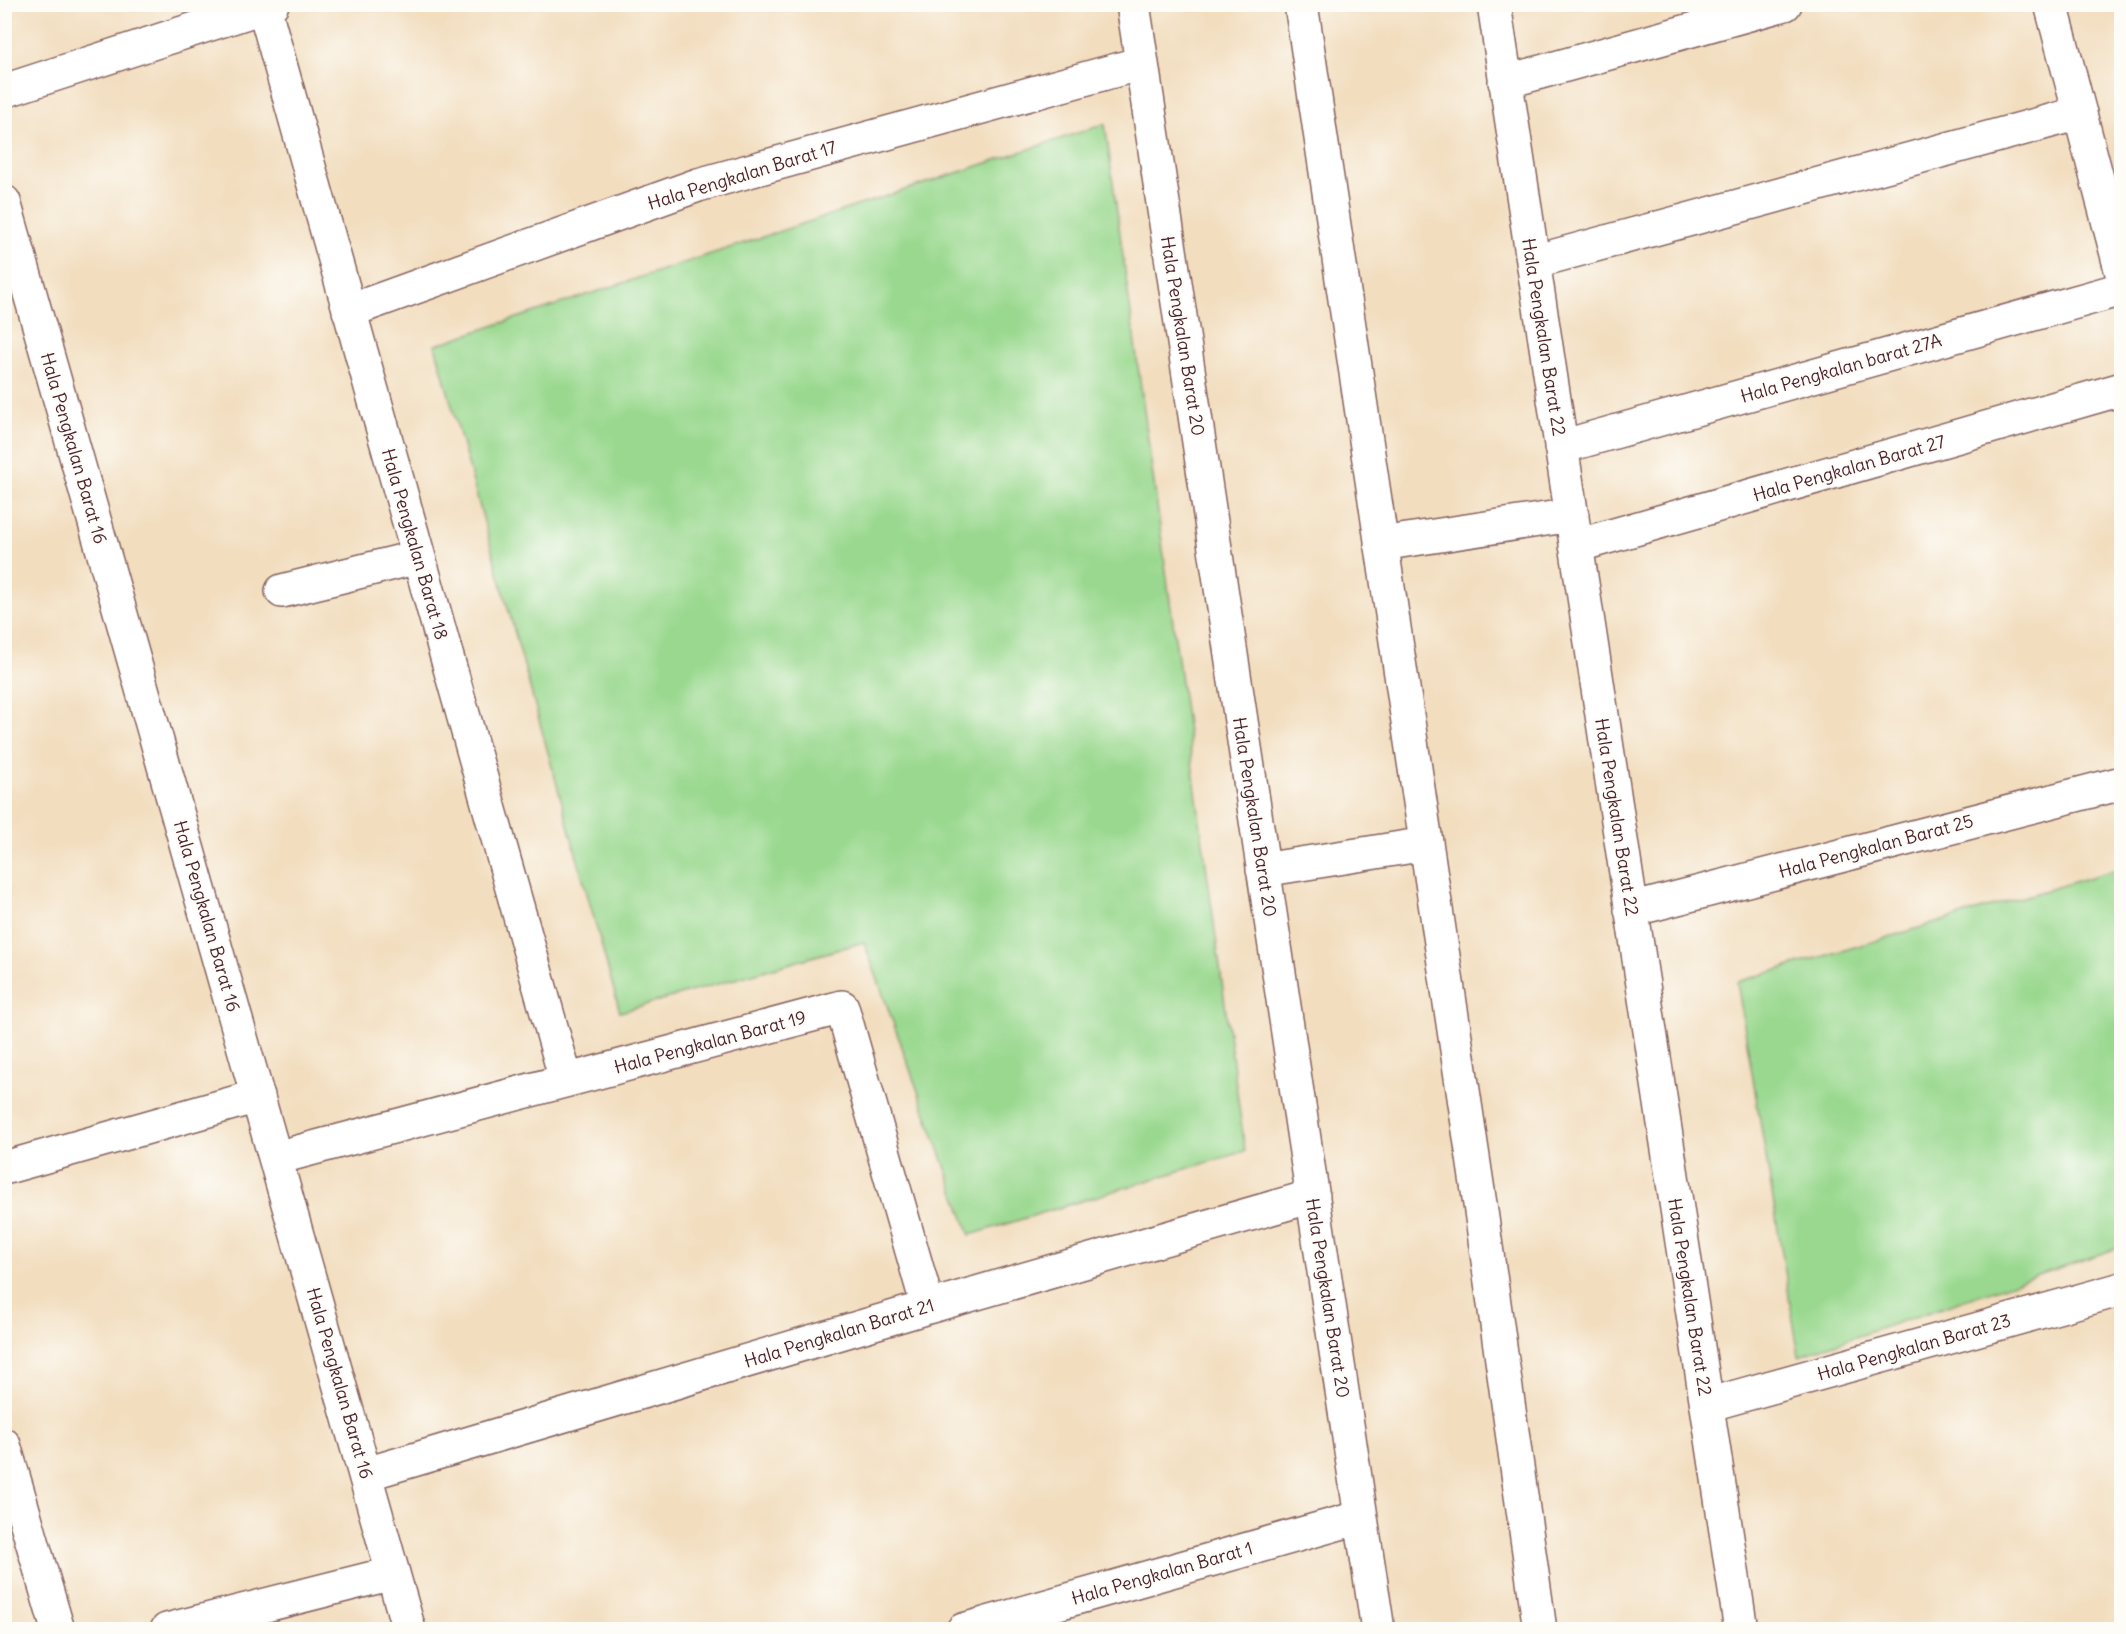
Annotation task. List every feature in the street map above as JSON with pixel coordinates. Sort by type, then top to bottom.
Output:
[{"type":"street","name":"Hala Pengkalan Barat 20","points":[[1133,4],[1378,1629]]},
{"type":"street","points":[[1301,4],[1479,1199],[1540,1629]]},
{"type":"street","name":"Hala Pengkalan Barat 22","points":[[1494,4],[1741,1629]]},
{"type":"street","points":[[1505,82],[1785,4]]},
{"type":"street","points":[[2051,4],[2121,273]]},
{"type":"street","points":[[4,91],[268,6]]},
{"type":"street","name":"Hala Pengkalan Barat 18","points":[[268,6],[350,311],[566,1080]]},
{"type":"street","name":"Hala Pengkalan Barat 17","points":[[350,311],[698,185],[1142,63]]},
{"type":"street","points":[[1533,262],[2080,113]]},
{"type":"street","name":"Hala Pengkalan Barat 16","points":[[4,202],[409,1629]]},
{"type":"street","name":"Hala Pengkalan barat 27A","points":[[1561,447],[2121,289]]},
{"type":"street","name":"Hala Pengkalan Barat 27","points":[[1381,544],[1574,530],[2121,389]]},
{"type":"street","points":[[282,591],[418,556]]},
{"type":"street","name":"Hala Pengkalan Barat 25","points":[[1631,910],[2121,783]]},
{"type":"street","points":[[1263,870],[1426,843]]},
{"type":"street","name":"Hala Pengkalan Barat 19","points":[[276,1158],[842,1007],[928,1307]]},
{"type":"street","points":[[4,1168],[258,1096]]},
{"type":"street","name":"Hala Pengkalan Barat 21","points":[[366,1474],[1312,1196]]},
{"type":"street","name":"Hala Pengkalan Barat 23","points":[[1707,1405],[2121,1290]]},
{"type":"street","points":[[4,1445],[11,1494],[58,1629]]},
{"type":"street","name":"Hala Pengkalan Barat 1","points":[[963,1629],[1361,1517]]},
{"type":"street","points":[[167,1629],[393,1574]]},
{"type":"green space","points":[[1105,124],[1245,1151],[970,1235],[864,942],[620,1012],[435,345]]},
{"type":"green space","points":[[2121,868],[2121,1247],[1799,1356],[1737,982]]}]
